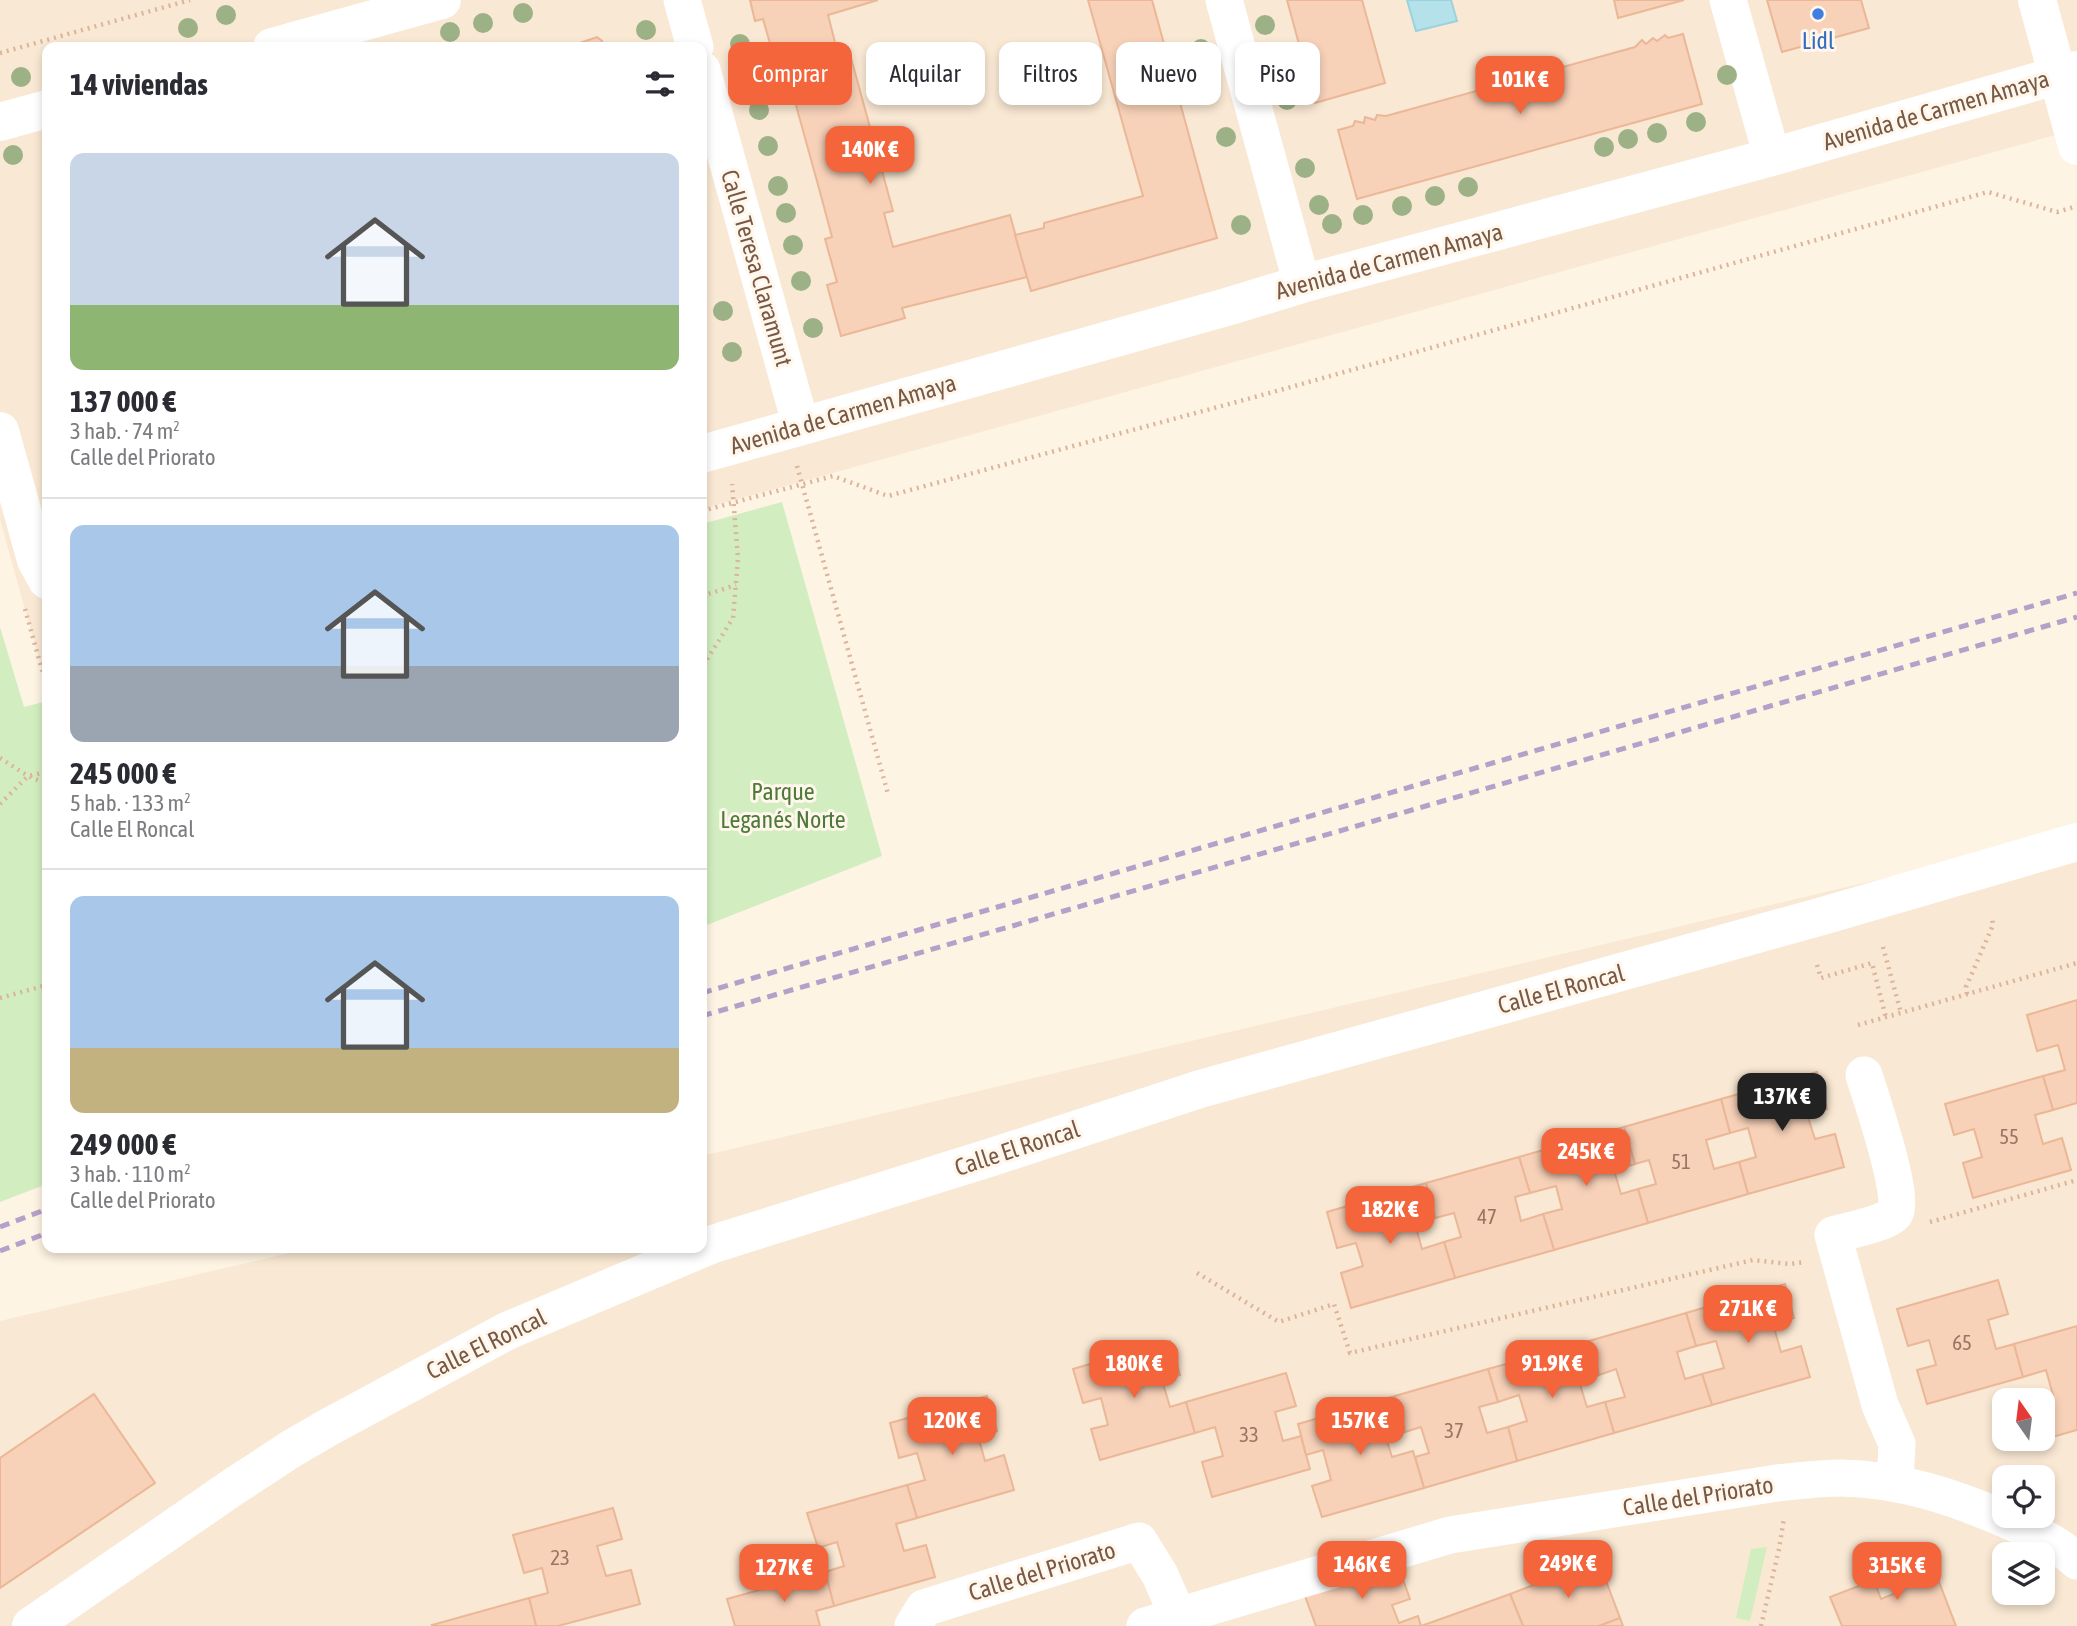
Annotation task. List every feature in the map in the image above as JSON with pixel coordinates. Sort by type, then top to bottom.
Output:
[{"type":"street","points":[[290,42],[442,0]]},
{"type":"street","points":[[682,0],[694,42]]},
{"type":"street","points":[[1224,0],[1302,284]]},
{"type":"street","points":[[1728,0],[1772,157]]},
{"type":"street","points":[[2037,0],[2068,73],[2077,146]]},
{"type":"street","name":"Avenida de Carmen Amaya","points":[[715,450],[1302,284],[1772,157],[2068,73]]},
{"type":"street","name":"Calle Teresa Claramunt","points":[[707,88],[801,426]]},
{"type":"street","points":[[0,122],[42,110]]},
{"type":"street","points":[[0,431],[36,560],[42,571]]},
{"type":"street","name":"Calle El Roncal","points":[[707,1247],[1200,1089],[1819,917],[2077,842]]},
{"type":"street","points":[[1864,1075],[1897,1189],[1896,1211],[1893,1216],[1833,1235],[1880,1405],[1897,1444],[1895,1483]]},
{"type":"street","name":"Calle El Roncal","points":[[31,1626],[279,1456],[327,1428],[507,1331],[692,1253]]},
{"type":"street","name":"Calle del Priorato","points":[[913,1626],[925,1608],[1139,1541],[1160,1575],[1162,1621],[1450,1535],[1777,1483],[1843,1478],[1895,1483],[1925,1490],[1967,1503],[2035,1533],[2071,1544]]},
{"type":"path","points":[[0,53],[190,0]]},
{"type":"path","points":[[707,510],[833,476],[888,496],[1309,382],[1989,192],[2057,212],[2077,206]]},
{"type":"path","points":[[707,659],[733,618],[738,558],[734,503],[715,450]]},
{"type":"path","points":[[797,465],[888,794]]},
{"type":"path","points":[[707,594],[736,585]]},
{"type":"path","points":[[0,758],[42,782]]},
{"type":"path","points":[[0,804],[28,776],[42,773]]},
{"type":"path","points":[[1967,994],[1966,987],[1993,925],[1992,916]]},
{"type":"path","points":[[1883,947],[1901,1013]]},
{"type":"path","points":[[1817,965],[1821,978],[1872,963],[1886,1018]]},
{"type":"path","points":[[1858,1025],[2077,963]]},
{"type":"path","points":[[0,998],[42,986]]},
{"type":"path","points":[[1893,1216],[1919,1225],[2077,1180]]},
{"type":"path","points":[[1197,1273],[1279,1322],[1334,1304],[1350,1353],[1753,1260],[1790,1265],[1838,1254]]},
{"type":"path","points":[[1761,1626],[1784,1518]]},
{"type":"shaded area","points":[[0,0],[2077,0],[2077,129],[707,508],[707,42],[42,42],[42,670],[0,520]]},
{"type":"shaded area","points":[[2077,833],[2077,1626],[0,1626],[0,1321],[289,1253],[707,1253],[707,1155]]},
{"type":"green space","name":"Parque Leganés Norte","points":[[782,502],[882,856],[707,925],[707,523]]},
{"type":"green space","points":[[0,627],[24,707],[42,702],[42,1186],[0,1202]]},
{"type":"green space","points":[[1767,1547],[1750,1621],[1736,1618],[1751,1549]]},
{"type":"water","points":[[1407,0],[1451,0],[1457,21],[1416,31]]},
{"type":"building","points":[[750,0],[878,0],[828,15],[835,42],[770,42],[763,19],[755,21]]},
{"type":"building","points":[[1088,0],[1152,0],[1163,42],[1116,42],[1116,100],[1102,42],[1100,42]]},
{"type":"building","points":[[1287,0],[1362,0],[1385,83],[1320,102],[1320,42],[1298,42]]},
{"type":"building","points":[[1614,0],[1684,0],[1618,18]]},
{"type":"building","name":"Lidl","points":[[1767,0],[1861,0],[1869,28],[1782,52]]},
{"type":"building","points":[[1683,34],[1702,104],[1357,199],[1338,130],[1353,126],[1355,121],[1364,123],[1365,117],[1375,120],[1377,115],[1386,116],[1635,47],[1642,40],[1646,44],[1653,38],[1657,41],[1665,35],[1668,38]]},
{"type":"building","points":[[597,37],[602,42],[582,42]]},
{"type":"building","points":[[852,62],[893,211],[884,213],[893,247],[1010,215],[1027,277],[902,308],[905,318],[841,336],[827,285],[837,282],[825,239],[832,237],[796,105],[852,105]]},
{"type":"building","points":[[1117,105],[1181,105],[1217,238],[1031,291],[1015,235],[1044,228],[1044,223],[1143,196]]},
{"type":"building","points":[[2077,1000],[2077,1103],[2053,1110],[2043,1076],[2065,1070],[2058,1045],[2037,1051],[2027,1015]]},
{"type":"building","points":[[1817,1072],[1827,1109],[1807,1114],[1815,1139],[1835,1134],[1844,1167],[1748,1194],[1739,1162],[1756,1157],[1748,1128],[1730,1133],[1721,1099]]},
{"type":"building","points":[[2043,1076],[2053,1110],[2035,1115],[2043,1144],[2062,1138],[2071,1170],[1973,1198],[1963,1163],[1982,1157],[1974,1129],[1954,1135],[1945,1104]]},
{"type":"building","points":[[1721,1099],[1730,1133],[1706,1140],[1714,1169],[1739,1162],[1748,1194],[1648,1223],[1638,1189],[1656,1184],[1649,1160],[1635,1164],[1624,1127]]},
{"type":"building","points":[[1624,1127],[1635,1164],[1614,1170],[1621,1194],[1638,1189],[1648,1223],[1554,1250],[1543,1214],[1562,1209],[1556,1186],[1530,1193],[1519,1157]]},
{"type":"building","points":[[1519,1157],[1530,1193],[1515,1197],[1521,1221],[1543,1214],[1554,1250],[1455,1278],[1444,1242],[1461,1237],[1454,1213],[1435,1218],[1426,1183]]},
{"type":"building","points":[[1426,1183],[1435,1218],[1415,1224],[1422,1249],[1444,1242],[1455,1278],[1351,1308],[1341,1273],[1363,1266],[1356,1243],[1337,1248],[1327,1212]]},
{"type":"building","points":[[1998,1280],[2008,1314],[1988,1320],[1996,1349],[2014,1344],[2023,1377],[1927,1404],[1917,1370],[1936,1365],[1929,1340],[1908,1346],[1897,1309]]},
{"type":"building","points":[[1785,1284],[1794,1318],[1773,1324],[1781,1352],[1801,1346],[1810,1377],[1712,1405],[1702,1374],[1724,1368],[1716,1341],[1696,1346],[1686,1313]]},
{"type":"building","points":[[1686,1313],[1696,1346],[1677,1352],[1685,1379],[1702,1374],[1712,1405],[1614,1433],[1605,1402],[1625,1397],[1616,1369],[1599,1375],[1589,1341]]},
{"type":"building","points":[[2077,1326],[2077,1430],[2055,1436],[2055,1388],[2051,1388],[2046,1370],[2023,1377],[2014,1344]]},
{"type":"building","points":[[1170,1341],[1180,1375],[1162,1380],[1170,1407],[1186,1402],[1195,1433],[1100,1460],[1091,1429],[1108,1425],[1101,1398],[1083,1403],[1073,1369]]},
{"type":"building","points":[[1589,1341],[1599,1375],[1579,1381],[1587,1407],[1605,1402],[1614,1433],[1517,1461],[1508,1427],[1527,1421],[1519,1395],[1498,1402],[1488,1369]]},
{"type":"building","points":[[1488,1369],[1498,1402],[1479,1407],[1487,1433],[1508,1427],[1517,1461],[1424,1488],[1415,1457],[1429,1453],[1421,1427],[1405,1432],[1395,1396]]},
{"type":"building","points":[[1286,1373],[1296,1406],[1275,1412],[1283,1441],[1301,1436],[1310,1469],[1212,1497],[1202,1462],[1223,1456],[1215,1427],[1195,1433],[1186,1402]]},
{"type":"building","points":[[94,1394],[155,1483],[0,1588],[0,1458]]},
{"type":"building","points":[[987,1396],[997,1431],[978,1436],[985,1461],[1004,1455],[1014,1490],[917,1518],[907,1485],[925,1480],[917,1453],[899,1458],[890,1423]]},
{"type":"building","points":[[1395,1396],[1405,1432],[1386,1438],[1392,1457],[1413,1451],[1424,1488],[1322,1517],[1312,1486],[1331,1480],[1323,1450],[1306,1455],[1298,1424]]},
{"type":"building","points":[[907,1485],[917,1518],[896,1524],[904,1551],[926,1545],[935,1577],[834,1606],[825,1572],[844,1566],[837,1542],[818,1548],[807,1513]]},
{"type":"building","points":[[613,1508],[622,1539],[597,1546],[606,1576],[631,1570],[640,1604],[558,1626],[536,1626],[529,1598],[548,1593],[542,1568],[524,1573],[513,1535]]},
{"type":"building","points":[[1598,1560],[1620,1618],[1599,1626],[1523,1626],[1510,1594]]},
{"type":"building","points":[[1931,1561],[1956,1626],[1842,1626],[1830,1597],[1874,1580],[1881,1599],[1896,1593],[1890,1577]]},
{"type":"building","points":[[1397,1563],[1410,1599],[1392,1605],[1399,1623],[1418,1616],[1421,1626],[1316,1626],[1305,1596]]},
{"type":"building","points":[[825,1572],[834,1606],[816,1611],[820,1626],[735,1626],[727,1599]]},
{"type":"building","points":[[1510,1594],[1523,1626],[1421,1626],[1466,1610]]},
{"type":"building","points":[[529,1598],[536,1626],[432,1625]]},
{"type":"building","points":[[1620,1618],[1623,1626],[1599,1626]]},
{"type":"railway","points":[[707,992],[2077,593]]},
{"type":"railway","points":[[707,1015],[2077,617]]},
{"type":"railway","points":[[0,1227],[42,1211]]},
{"type":"railway","points":[[0,1251],[42,1235]]},
{"type":"place","name":"Lidl","points":[[1818,14]]}]
